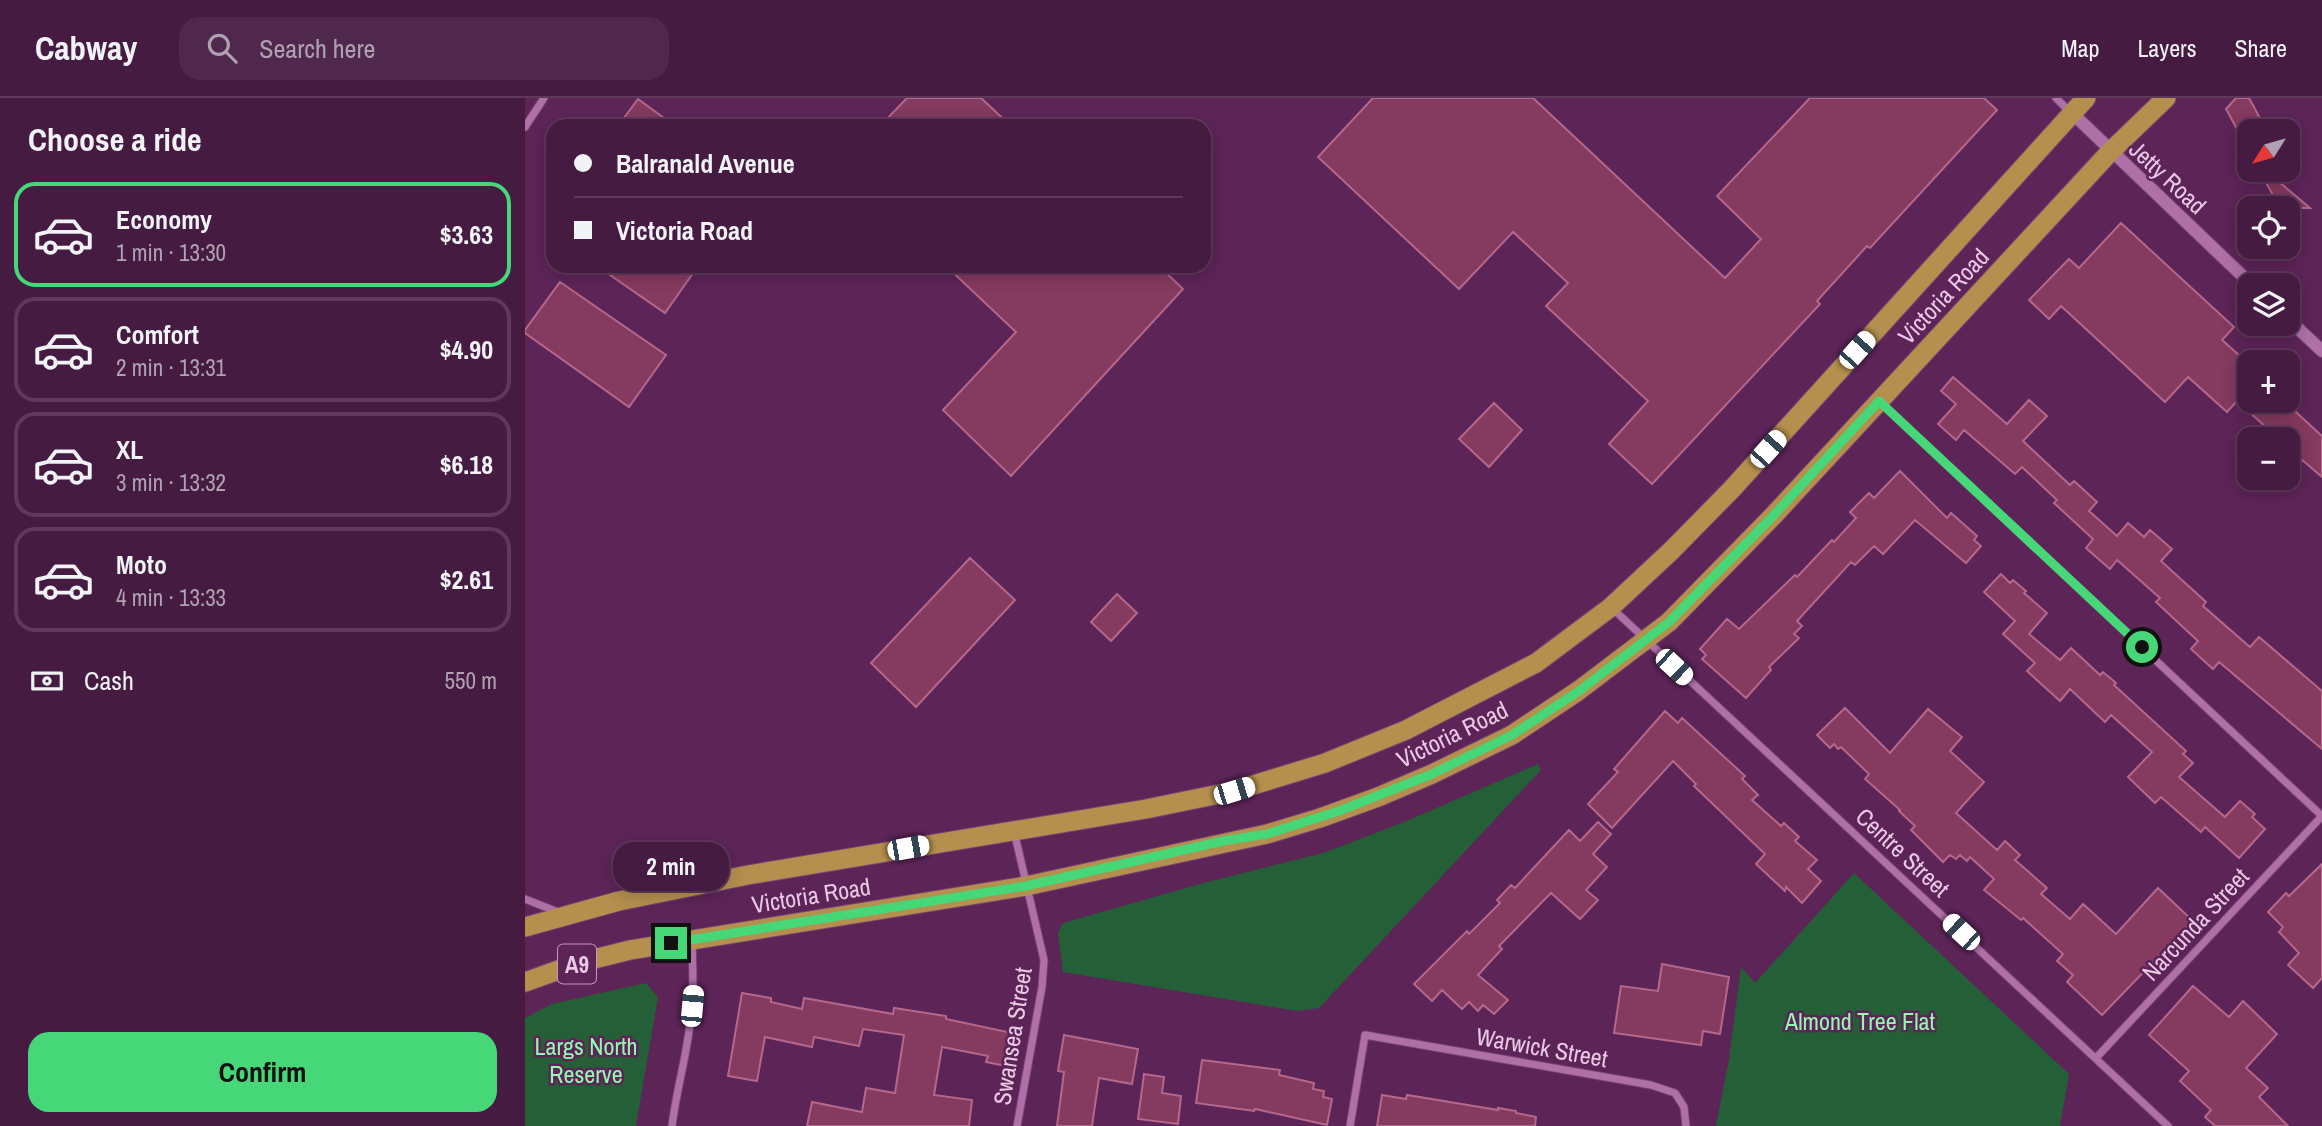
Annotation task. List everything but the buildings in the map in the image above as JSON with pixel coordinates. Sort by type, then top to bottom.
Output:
[{"type":"highway","name":"Victoria Road","points":[[525,928],[619,901],[748,875],[1146,809],[1234,791],[1325,763],[1406,730],[1536,663],[1611,607],[1732,489],[2086,98]]},
{"type":"highway","name":"Victoria Road","points":[[525,982],[578,963],[617,953],[1026,886],[1223,841],[1267,834],[1378,797],[1512,735],[1579,691],[1669,622],[1722,569],[2110,152],[2167,98]]},
{"type":"street","points":[[525,127],[544,98]]},
{"type":"street","name":"Jetty Road","points":[[2056,98],[2239,273]]},
{"type":"street","points":[[2300,330],[2322,351]]},
{"type":"street","points":[[1879,401],[2322,816]]},
{"type":"street","name":"Centre Street","points":[[1611,607],[2168,1126]]},
{"type":"street","name":"Narcunda Street","points":[[2097,1058],[2322,816]]},
{"type":"street","name":"Swansea Street","points":[[1014,830],[1044,960],[1042,987],[1017,1126]]},
{"type":"street","points":[[525,899],[565,915]]},
{"type":"street","points":[[672,1126],[690,1026],[692,939]]},
{"type":"street","name":"Warwick Street","points":[[1350,1126],[1365,1035],[1651,1085],[1675,1093],[1684,1107],[1686,1126]]},
{"type":"green space","points":[[1538,764],[1541,770],[1319,1008],[1297,1011],[1063,972],[1058,933],[1063,923],[1323,853],[1402,823]]},
{"type":"green space","name":"Almond Tree Flat","points":[[1854,873],[2069,1074],[2060,1126],[1716,1126],[1729,1059],[1741,967],[1755,983]]},
{"type":"green space","name":"Largs North Reserve","points":[[646,983],[658,997],[636,1126],[525,1126],[525,1018],[552,1004]]},
{"type":"route","points":[[671,943],[1026,886],[1223,841],[1267,834],[1378,797],[1432,774],[1512,735],[1579,691],[1669,622],[1773,516],[1879,401],[2142,647]]}]
